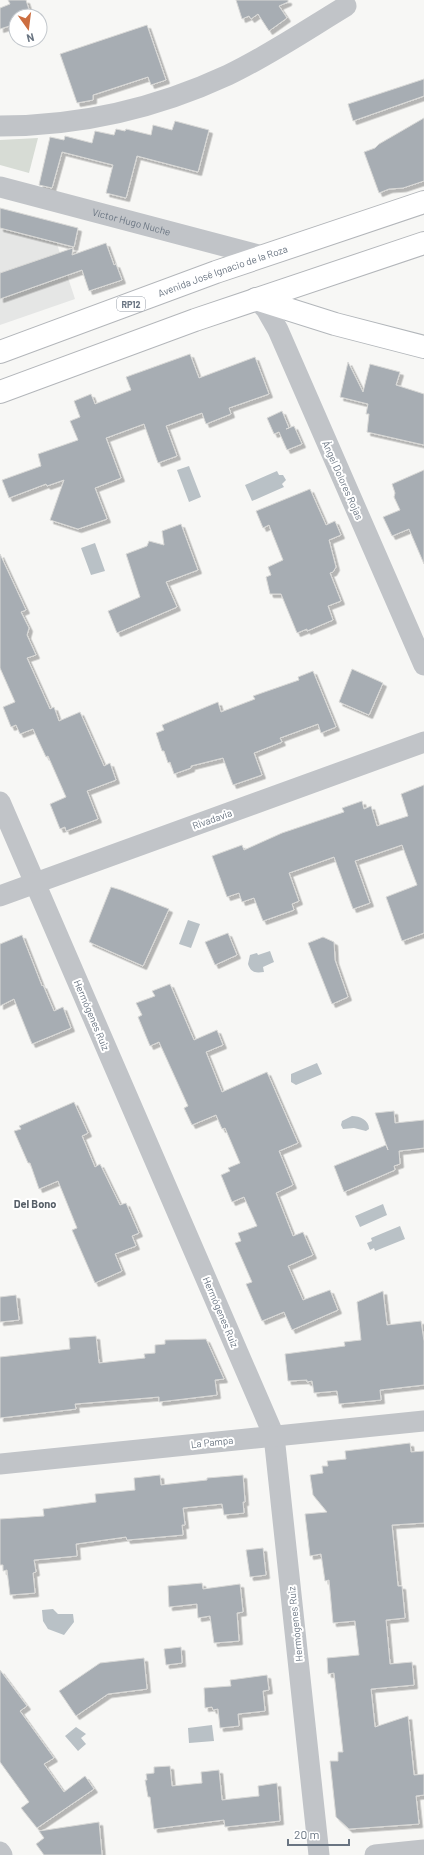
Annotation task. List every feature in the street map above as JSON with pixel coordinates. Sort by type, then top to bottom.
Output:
[{"type":"main road","name":"Avenida José Ignacio de la Roza","points":[[0,352],[216,272],[424,202]]},
{"type":"main road","points":[[0,392],[195,320],[424,243]]},
{"type":"main road","points":[[256,299],[335,324],[424,347]]},
{"type":"street","points":[[0,126],[66,121],[116,114],[181,96],[253,62],[346,6]]},
{"type":"street","name":"Víctor Hugo Nuche","points":[[0,188],[262,256]]},
{"type":"street","name":"Ángel Dolores Rojas","points":[[256,299],[266,310],[278,330],[424,664]]},
{"type":"street","name":"Rivadavia","points":[[0,896],[424,742]]},
{"type":"street","name":"Hermógenes Ruiz","points":[[0,802],[274,1436],[319,1855]]},
{"type":"street","name":"La Pampa","points":[[0,1464],[424,1421]]},
{"type":"street","points":[[375,1855],[424,1850]]},
{"type":"shaded area","points":[[38,138],[29,173],[0,165],[0,140]]},
{"type":"shaded area","points":[[0,208],[57,223],[54,235],[75,299],[0,325]]},
{"type":"shaded area","points":[[189,466],[201,497],[189,502],[177,470]]},
{"type":"shaded area","points":[[277,471],[279,475],[283,475],[286,480],[282,484],[284,487],[252,501],[245,485]]},
{"type":"shaded area","points":[[95,543],[105,571],[91,575],[81,548]]},
{"type":"shaded area","points":[[188,920],[200,924],[191,948],[179,944]]},
{"type":"shaded area","points":[[270,951],[274,962],[263,967],[264,972],[252,971],[248,964],[250,955],[257,953],[258,955]]},
{"type":"shaded area","points":[[317,1063],[322,1074],[296,1085],[291,1082],[291,1074]]},
{"type":"shaded area","points":[[352,1116],[364,1119],[369,1126],[369,1129],[366,1131],[354,1128],[343,1129],[341,1125],[342,1121]]},
{"type":"shaded area","points":[[383,1204],[387,1215],[360,1227],[355,1216]]},
{"type":"shaded area","points":[[400,1226],[405,1239],[375,1251],[374,1248],[370,1250],[367,1243],[372,1241],[371,1238]]},
{"type":"shaded area","points":[[53,1609],[58,1614],[73,1614],[74,1622],[64,1635],[48,1629],[43,1621],[42,1610]]},
{"type":"shaded area","points":[[212,1725],[214,1741],[189,1743],[188,1728]]},
{"type":"shaded area","points":[[76,1727],[86,1734],[81,1738],[86,1744],[78,1751],[65,1736]]},
{"type":"building","points":[[8,0],[26,0],[28,8],[8,8],[8,26],[0,29],[0,8],[10,4]]},
{"type":"building","points":[[236,0],[288,0],[288,2],[279,6],[287,18],[269,31],[258,14],[251,19],[249,16],[242,19]]},
{"type":"building","points":[[147,25],[166,80],[151,85],[148,77],[93,95],[93,100],[77,103],[60,54]]},
{"type":"building","points":[[424,79],[424,96],[353,121],[348,104]]},
{"type":"building","points":[[424,118],[424,181],[403,188],[389,189],[379,193],[364,152],[375,148],[379,144]]},
{"type":"building","points":[[175,121],[209,130],[198,172],[137,156],[126,198],[106,193],[113,165],[62,152],[52,188],[39,185],[50,137],[64,140],[65,136],[92,143],[95,131],[114,135],[116,129],[125,131],[126,129],[151,135],[153,125],[172,130]]},
{"type":"building","points":[[0,208],[78,228],[74,247],[0,228]]},
{"type":"building","points":[[106,243],[114,265],[116,264],[122,280],[89,291],[82,270],[0,299],[0,273],[73,248],[72,255]]},
{"type":"building","points":[[190,354],[199,378],[255,357],[269,394],[229,408],[231,414],[206,424],[202,413],[166,426],[177,456],[158,463],[144,424],[106,438],[121,478],[95,488],[107,519],[78,529],[50,520],[64,480],[47,486],[46,484],[9,498],[2,480],[41,466],[38,454],[78,440],[70,421],[80,417],[74,401],[91,394],[95,404],[131,390],[126,377]]},
{"type":"building","points":[[348,362],[363,392],[370,364],[400,372],[396,385],[424,394],[424,445],[367,432],[369,414],[366,414],[368,404],[340,397]]},
{"type":"building","points":[[282,411],[289,428],[294,426],[302,444],[287,450],[279,432],[274,434],[267,418]]},
{"type":"building","points":[[424,470],[424,564],[409,529],[392,536],[383,517],[400,510],[394,497],[395,493],[392,484]]},
{"type":"building","points":[[310,489],[326,525],[335,521],[341,535],[329,540],[336,567],[333,572],[330,573],[341,601],[328,606],[333,620],[307,631],[307,629],[297,633],[281,594],[270,594],[266,577],[271,575],[268,567],[283,560],[269,525],[263,528],[256,511]]},
{"type":"building","points":[[181,524],[198,570],[166,582],[177,607],[117,633],[108,611],[140,597],[126,554],[147,546],[149,541],[164,545],[162,531]]},
{"type":"building","points":[[0,554],[26,610],[21,612],[29,628],[27,635],[36,655],[27,658],[50,709],[54,707],[59,721],[80,712],[104,766],[110,763],[116,780],[87,791],[98,819],[66,831],[65,827],[60,829],[50,804],[66,797],[48,756],[46,757],[33,729],[20,734],[16,725],[11,727],[3,707],[15,702],[0,668]]},
{"type":"building","points":[[352,669],[383,683],[369,715],[339,702]]},
{"type":"building","points":[[313,671],[336,727],[321,733],[318,724],[280,738],[282,742],[254,753],[262,775],[233,785],[223,758],[191,766],[191,768],[174,774],[170,762],[168,763],[164,751],[162,751],[156,733],[164,730],[162,725],[218,702],[221,712],[255,699],[253,696],[299,680],[298,677]]},
{"type":"building","points":[[424,785],[424,933],[402,941],[386,897],[417,885],[402,845],[355,861],[370,903],[353,909],[334,857],[289,873],[299,901],[292,904],[294,910],[263,921],[254,898],[242,902],[239,893],[227,897],[212,856],[242,845],[244,850],[282,833],[344,812],[342,808],[362,801],[364,809],[371,806],[377,826],[408,816],[401,794]]},
{"type":"building","points":[[111,887],[169,909],[143,966],[89,942]]},
{"type":"building","points":[[228,933],[237,955],[215,965],[205,942]]},
{"type":"building","points":[[22,935],[42,986],[43,985],[54,1011],[63,1007],[71,1028],[32,1044],[14,999],[0,1006],[0,944]]},
{"type":"building","points":[[323,937],[334,942],[335,960],[348,997],[332,1004],[308,943]]},
{"type":"building","points":[[170,984],[194,1040],[217,1030],[223,1045],[206,1052],[222,1092],[267,1072],[298,1143],[279,1151],[293,1185],[276,1193],[293,1236],[303,1232],[313,1255],[288,1266],[303,1300],[330,1290],[338,1310],[292,1330],[284,1312],[262,1321],[246,1284],[252,1282],[235,1243],[241,1241],[238,1233],[257,1226],[244,1197],[232,1202],[221,1175],[230,1171],[228,1168],[240,1163],[225,1128],[222,1129],[216,1115],[192,1125],[184,1108],[188,1106],[159,1042],[150,1046],[138,1017],[142,1015],[136,1003],[155,996],[152,991]]},
{"type":"building","points":[[74,1102],[88,1133],[82,1136],[95,1167],[100,1164],[120,1205],[126,1203],[139,1233],[132,1236],[136,1246],[115,1254],[122,1271],[95,1283],[72,1230],[77,1228],[58,1181],[39,1189],[30,1163],[28,1163],[14,1131],[21,1129],[19,1126]]},
{"type":"building","points":[[394,1111],[395,1123],[424,1120],[424,1148],[399,1151],[400,1164],[394,1166],[395,1170],[344,1192],[334,1166],[386,1145],[388,1150],[375,1113]]},
{"type":"building","points":[[383,1291],[387,1325],[421,1321],[424,1341],[424,1385],[380,1390],[381,1400],[339,1404],[337,1391],[314,1393],[312,1381],[288,1381],[285,1354],[345,1346],[344,1342],[361,1340],[357,1302]]},
{"type":"building","points":[[16,1295],[19,1320],[0,1322],[0,1297]]},
{"type":"building","points":[[96,1336],[99,1363],[145,1358],[144,1354],[155,1353],[155,1345],[165,1344],[165,1340],[206,1339],[224,1379],[215,1380],[217,1395],[159,1402],[159,1397],[75,1404],[76,1409],[0,1418],[0,1357],[70,1349],[69,1338]]},
{"type":"building","points":[[410,1443],[411,1452],[424,1451],[424,1523],[392,1525],[398,1586],[402,1586],[405,1618],[386,1620],[390,1664],[412,1662],[414,1685],[371,1689],[375,1727],[408,1716],[414,1775],[424,1774],[424,1795],[416,1796],[419,1824],[349,1829],[336,1817],[330,1761],[338,1761],[338,1752],[343,1752],[334,1673],[328,1674],[327,1658],[359,1655],[355,1621],[333,1623],[329,1580],[325,1581],[321,1554],[310,1556],[305,1514],[327,1512],[313,1495],[310,1475],[323,1473],[322,1466],[328,1466],[327,1461],[346,1459],[345,1451]]},
{"type":"building","points":[[160,1475],[161,1485],[207,1480],[207,1478],[243,1475],[245,1502],[243,1502],[244,1513],[224,1515],[222,1504],[183,1508],[185,1525],[182,1525],[183,1535],[127,1540],[126,1537],[76,1544],[77,1556],[34,1560],[36,1572],[33,1573],[35,1593],[10,1595],[7,1570],[3,1571],[3,1565],[0,1565],[0,1519],[44,1516],[43,1509],[96,1502],[95,1494],[135,1490],[134,1478]]},
{"type":"building","points":[[263,1548],[266,1575],[250,1577],[246,1550]]},
{"type":"building","points":[[202,1583],[203,1589],[240,1584],[243,1612],[237,1613],[239,1641],[214,1643],[210,1616],[198,1618],[197,1604],[169,1607],[168,1586]]},
{"type":"building","points":[[181,1647],[182,1663],[166,1665],[164,1649]]},
{"type":"building","points":[[144,1658],[147,1689],[108,1694],[76,1716],[59,1691],[100,1663]]},
{"type":"building","points":[[0,1670],[27,1706],[20,1711],[54,1758],[44,1764],[64,1792],[85,1776],[94,1789],[37,1828],[21,1808],[29,1802],[0,1762]]},
{"type":"building","points":[[267,1675],[269,1690],[263,1691],[265,1711],[238,1714],[239,1726],[220,1728],[218,1709],[213,1710],[212,1707],[205,1708],[204,1688],[231,1686],[230,1680]]},
{"type":"building","points":[[170,1766],[172,1786],[202,1783],[201,1772],[219,1770],[222,1800],[259,1796],[258,1786],[277,1783],[280,1821],[225,1827],[224,1820],[154,1829],[150,1797],[148,1797],[145,1780],[147,1780],[146,1774],[154,1773],[154,1767]]},
{"type":"building","points":[[99,1822],[102,1855],[44,1855],[36,1844],[44,1838],[39,1831]]},
{"type":"district","name":"Del Bono","points":[[35,1203]]}]
